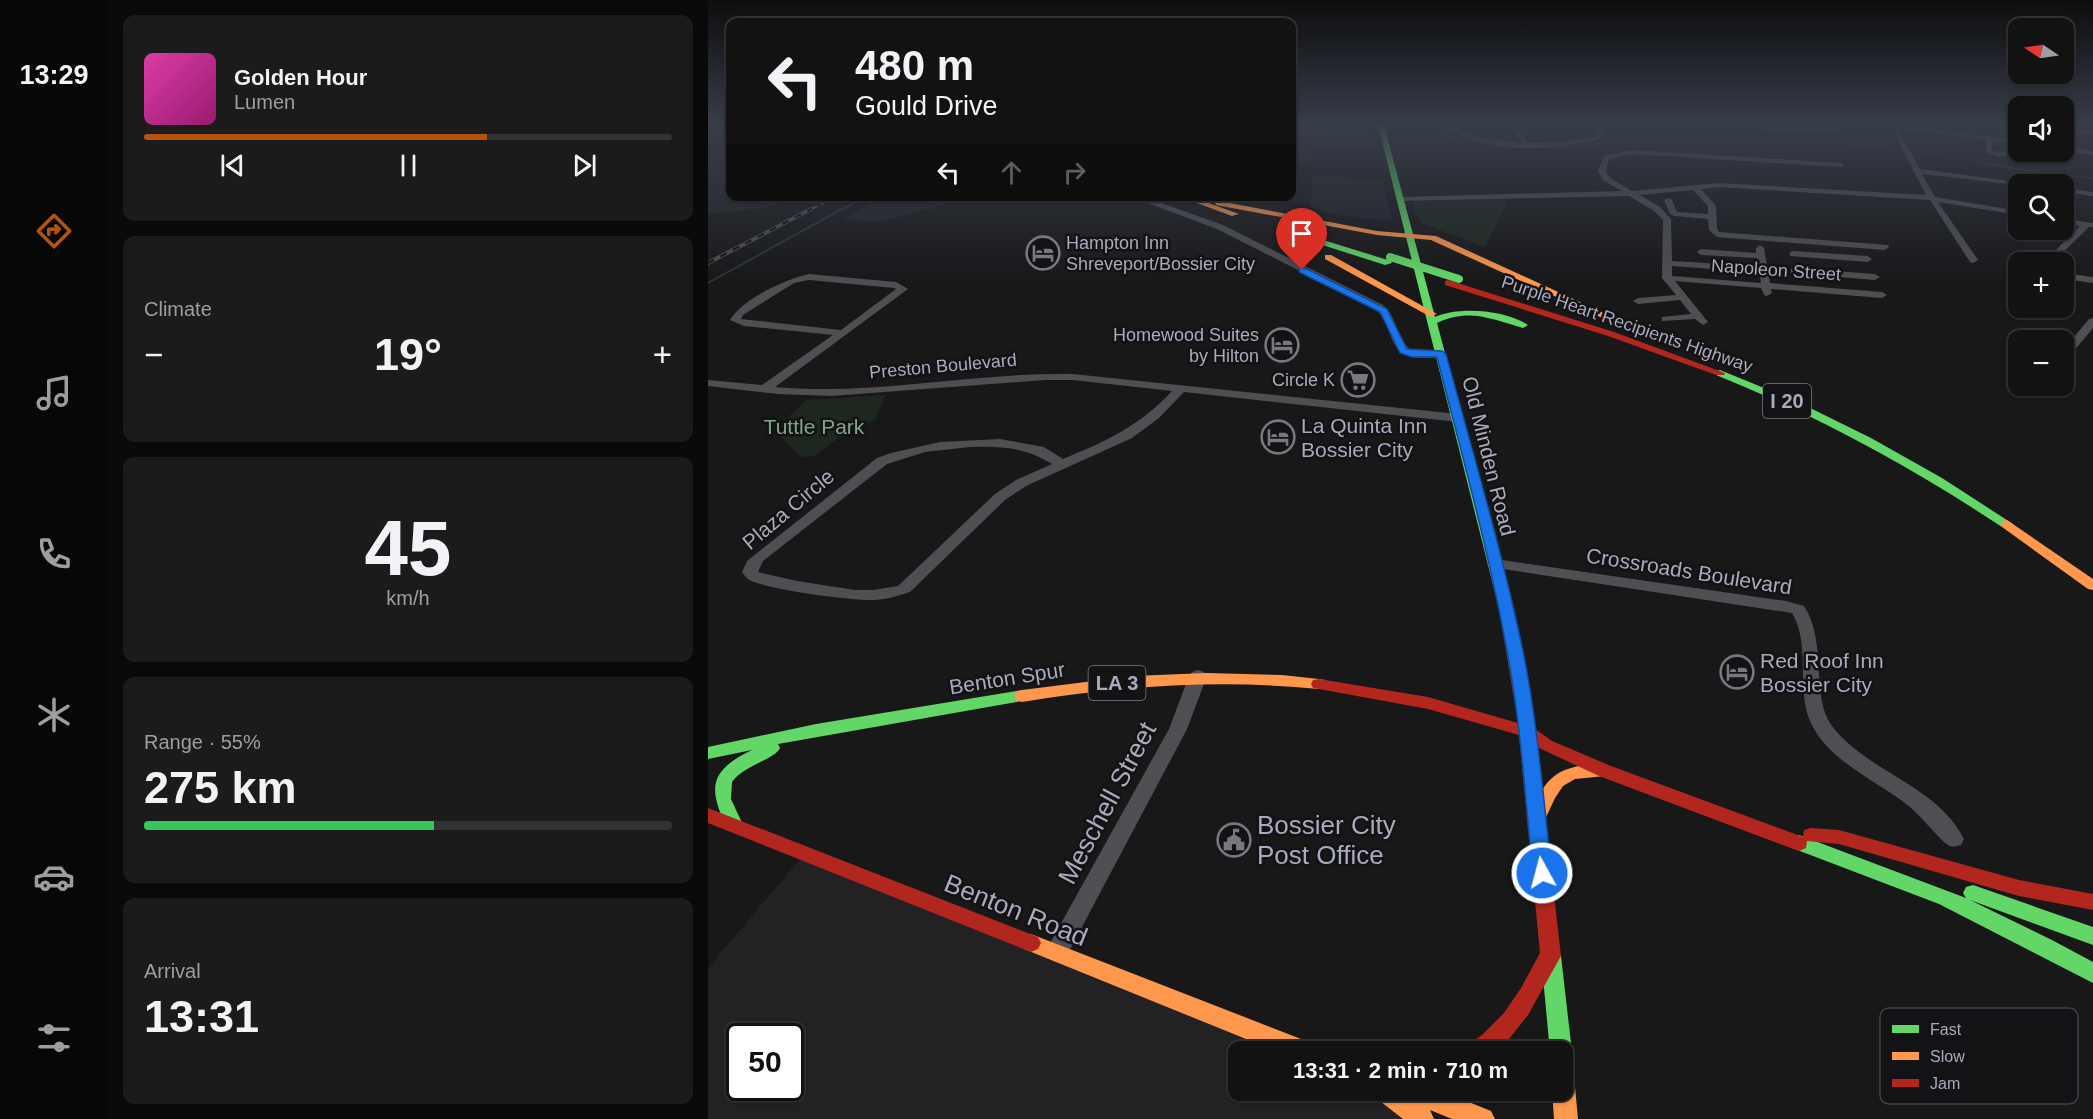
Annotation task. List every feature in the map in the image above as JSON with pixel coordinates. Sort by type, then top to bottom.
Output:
[{"type":"main road","name":"Old Minden Road","points":[[1394,177],[1410,237],[1433,295],[1433,317],[1515,651],[1524,705],[1560,1041]]},
{"type":"main road","name":"Purple Heart Recipients Highway","points":[[1195,201],[1263,225],[1389,260]]},
{"type":"main road","name":"Purple Heart Recipients Highway","points":[[1214,201],[1454,281],[1756,376],[1891,440],[1976,488],[2030,523]]},
{"type":"main road","points":[[1220,203],[1377,233],[1435,239]]},
{"type":"main road","points":[[1377,233],[1397,231],[1406,223],[1435,239],[1600,314],[1756,376]]},
{"type":"main road","points":[[1263,225],[1395,293],[1433,317],[1449,311],[1470,310]]},
{"type":"main road","name":"Purple Heart Recipients Highway","points":[[1454,281],[1698,365],[1771,394],[1832,422],[1962,495],[2019,531],[2093,586]]},
{"type":"main road","points":[[1395,293],[1433,295],[1470,310],[1540,329]]},
{"type":"main road","points":[[1609,348],[1721,381],[1832,422]]},
{"type":"main road","name":"Benton Spur","points":[[708,753],[816,730],[1069,688],[1198,676],[1287,680],[1361,690],[1459,711],[1526,731]]},
{"type":"main road","points":[[734,825],[721,796],[727,775],[749,759],[816,730]]},
{"type":"main road","points":[[1526,731],[1543,733],[1579,744]]},
{"type":"main road","points":[[1526,731],[1546,745],[1605,771],[1955,886],[2093,936]]},
{"type":"main road","points":[[1536,821],[1556,779],[1568,772],[1578,770],[1605,771]]},
{"type":"main road","points":[[1705,793],[1856,853],[2045,945],[2093,973]]},
{"type":"main road","name":"Benton Road","points":[[708,815],[1279,1041]]},
{"type":"main road","points":[[1856,853],[2093,902]]},
{"type":"main road","points":[[1491,1041],[1504,1031],[1520,1011],[1551,952]]},
{"type":"main road","points":[[1398,1101],[1422,1119]]},
{"type":"main road","points":[[1436,1101],[1484,1119]]},
{"type":"main road","points":[[1565,1101],[1566,1119]]},
{"type":"street","points":[[1606,177],[1657,208],[1667,219],[1666,278],[1701,319],[1666,319]]},
{"type":"street","points":[[1921,177],[1973,260]]},
{"type":"street","points":[[1970,177],[2008,182]]},
{"type":"street","points":[[1400,199],[1578,197],[1670,191],[1694,186],[1736,186],[1934,199],[2008,211]]},
{"type":"street","points":[[1694,186],[1712,206],[1715,233],[1885,247]]},
{"type":"street","points":[[2074,191],[2093,194]]},
{"type":"street","points":[[1668,200],[1674,214],[1712,217]]},
{"type":"street","points":[[1147,201],[1220,227],[1379,307],[1387,313],[1401,348],[1407,353],[1442,354]]},
{"type":"street","points":[[2074,222],[2090,225]]},
{"type":"street","points":[[2060,252],[2090,225]]},
{"type":"street","points":[[1758,238],[1767,289]]},
{"type":"street","points":[[1794,271],[1875,277],[1862,245]]},
{"type":"street","points":[[1701,252],[1761,256]]},
{"type":"street","points":[[1793,254],[1868,259]]},
{"type":"street","points":[[1666,263],[1740,268]]},
{"type":"street","name":"Napoleon Street","points":[[1666,278],[1767,289],[1883,297],[1875,277]]},
{"type":"street","points":[[2074,277],[2093,280]]},
{"type":"street","points":[[764,389],[843,333],[902,291],[902,287],[799,278],[743,310],[735,318],[744,323],[843,333]]},
{"type":"street","points":[[1638,301],[1682,297]]},
{"type":"street","points":[[2074,345],[2091,326]]},
{"type":"street","name":"Preston Boulevard","points":[[708,383],[811,394],[1006,378],[1052,377],[1182,387],[1457,415]]},
{"type":"street","name":"Plaza Circle","points":[[1062,464],[1039,450],[1008,443],[968,444],[900,453],[869,469],[758,558],[752,564],[750,572],[753,576],[764,580],[867,596],[896,593],[911,584],[1000,497],[1021,483],[1140,429],[1156,417],[1182,387]]},
{"type":"street","name":"Crossroads Boulevard","points":[[1495,564],[1786,606],[1798,610],[1805,625],[1817,713],[1830,736],[1851,755],[1931,812],[1954,839]]},
{"type":"street","name":"Meschell Street","points":[[1057,952],[1178,729],[1194,692],[1198,676]]},
{"type":"shaded area","points":[[708,177],[726,177],[726,201],[792,201],[764,208],[708,214]]},
{"type":"shaded area","points":[[1312,177],[1383,180],[1392,221],[1341,216],[1311,208]]},
{"type":"shaded area","points":[[876,201],[957,201],[880,222],[841,220]]},
{"type":"shaded area","points":[[805,853],[1281,1041],[1228,1041],[1228,1101],[1398,1101],[1422,1119],[708,1119],[708,968]]},
{"type":"green space","points":[[1504,199],[1507,203],[1485,247],[1422,223],[1415,212],[1412,201]]},
{"type":"green space","name":"Tuttle Park","points":[[886,395],[875,420],[844,434],[814,456],[800,457],[775,430],[806,400]]},
{"type":"waterway","points":[[2084,177],[2093,178]]},
{"type":"waterway","points":[[840,211],[857,201]]},
{"type":"waterway","points":[[708,283],[842,209]]},
{"type":"railway","points":[[808,211],[827,201]]},
{"type":"railway","points":[[708,263],[811,209]]},
{"type":"traffic: fast","points":[[1394,177],[1506,609]]},
{"type":"traffic: fast","points":[[1291,232],[1388,263]]},
{"type":"traffic: fast","points":[[1390,257],[1459,279]]},
{"type":"traffic: fast","points":[[1434,321],[1445,316],[1467,312],[1489,315],[1523,325]]},
{"type":"traffic: fast","points":[[1720,373],[1795,404],[1867,440],[1938,480],[2007,524]]},
{"type":"traffic: fast","points":[[708,753],[816,730],[1022,696]]},
{"type":"traffic: fast","points":[[734,825],[722,799],[721,789],[724,780],[737,766],[772,748]]},
{"type":"traffic: fast","points":[[1799,843],[1946,898],[2045,946],[2093,973]]},
{"type":"traffic: fast","points":[[1973,893],[2093,936]]},
{"type":"traffic: fast","points":[[1551,956],[1560,1041]]},
{"type":"traffic: slow","points":[[1196,201],[1235,214]]},
{"type":"traffic: slow","points":[[1219,203],[1377,233],[1433,238],[1612,319]]},
{"type":"traffic: slow","points":[[1328,257],[1432,314]]},
{"type":"traffic: slow","points":[[2007,524],[2093,586]]},
{"type":"traffic: slow","points":[[1022,696],[1170,679],[1244,678],[1319,684]]},
{"type":"traffic: slow","points":[[1536,821],[1546,797],[1557,782],[1573,773],[1599,771]]},
{"type":"traffic: slow","points":[[1031,943],[1278,1041]]},
{"type":"traffic: slow","points":[[1398,1101],[1422,1119]]},
{"type":"traffic: slow","points":[[1436,1101],[1483,1119]]},
{"type":"traffic: slow","points":[[1565,1101],[1566,1119]]},
{"type":"traffic: jam","points":[[1448,283],[1611,334],[1720,373]]},
{"type":"traffic: jam","points":[[1506,609],[1524,705],[1551,956]]},
{"type":"traffic: jam","points":[[1319,684],[1428,703],[1526,731]]},
{"type":"traffic: jam","points":[[1526,731],[1546,745],[1605,771],[1799,843]]},
{"type":"traffic: jam","points":[[708,815],[1031,943]]},
{"type":"traffic: jam","points":[[1811,835],[1839,837],[2019,888],[2093,902]]},
{"type":"traffic: jam","points":[[1491,1041],[1502,1032],[1521,1008],[1551,953]]},
{"type":"place","name":"Hampton Inn Shreveport/Bossier City","points":[[1043,253]]},
{"type":"place","name":"Homewood Suites by Hilton","points":[[1282,345]]},
{"type":"place","name":"Circle K","points":[[1358,380]]},
{"type":"place","name":"La Quinta Inn Bossier City","points":[[1278,437]]},
{"type":"place","name":"Red Roof Inn Bossier City","points":[[1737,672]]},
{"type":"place","name":"Bossier City Post Office","points":[[1234,840]]},
{"type":"route","points":[[1302,270],[1384,310],[1403,351],[1418,355],[1442,354],[1492,548],[1515,651],[1524,705],[1542,873]]}]
